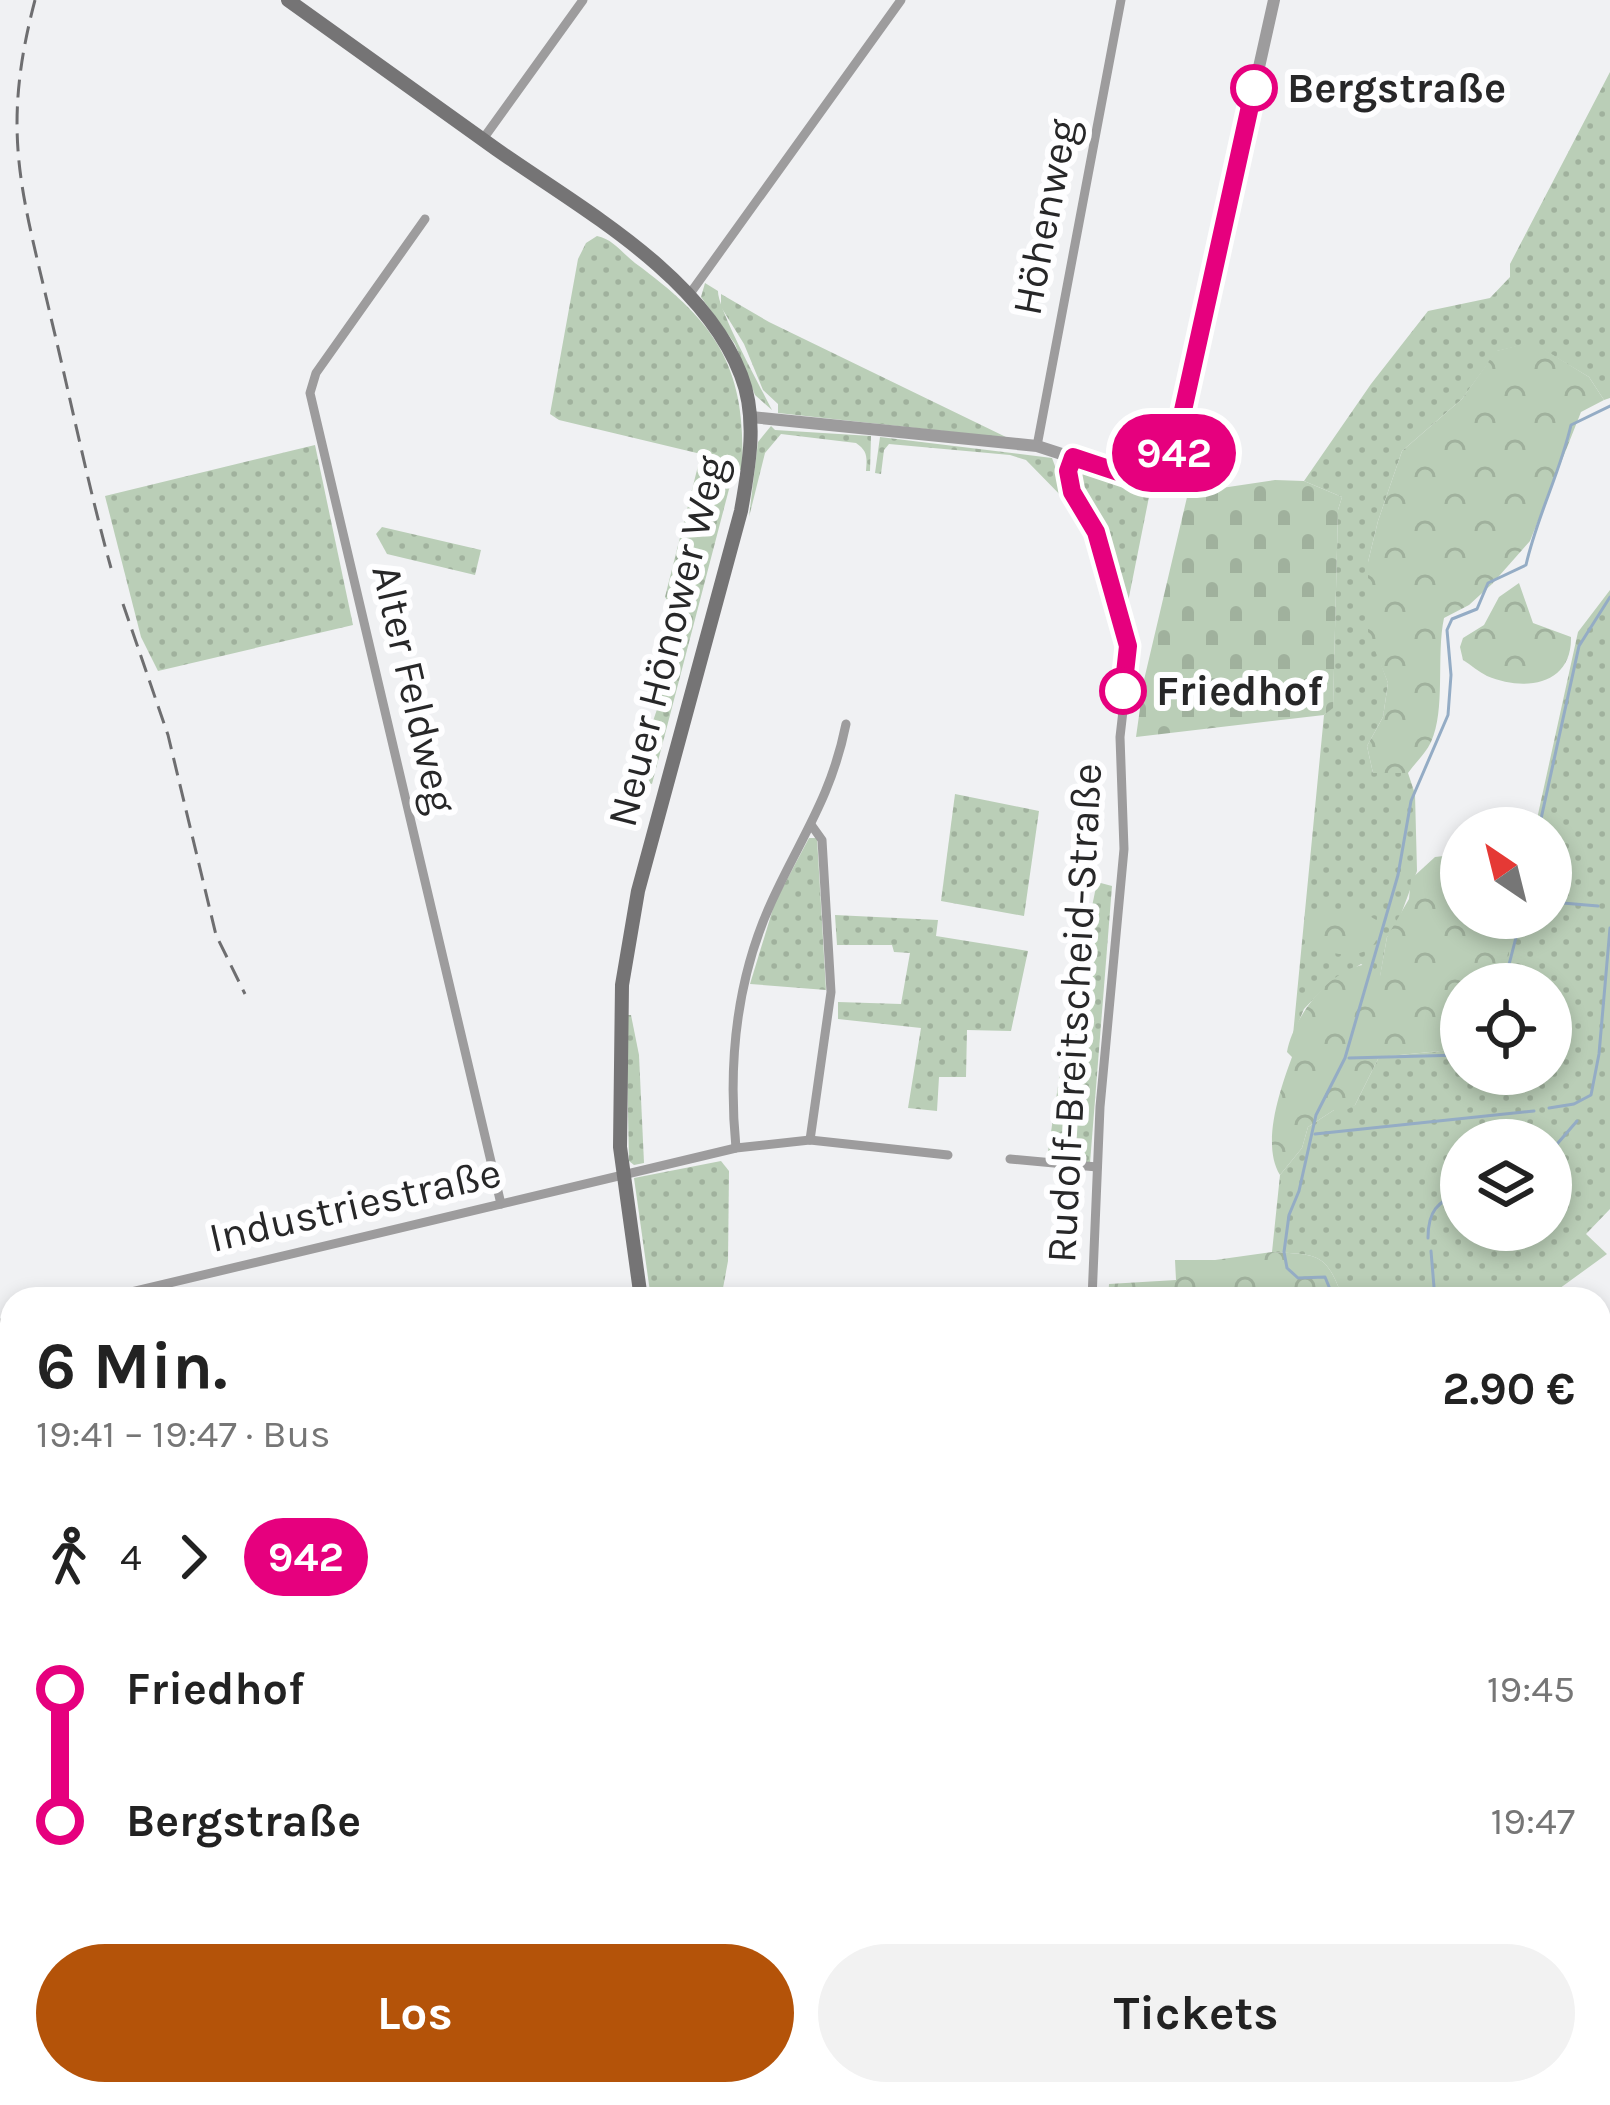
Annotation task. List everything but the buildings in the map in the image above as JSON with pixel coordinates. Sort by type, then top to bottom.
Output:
[{"type":"main road","name":"Neuer Hönower Weg","points":[[288,0],[633,245],[688,295],[733,356],[748,397],[751,417],[741,511],[627,947],[619,1021],[623,1176],[638,1287]]},
{"type":"street","points":[[483,139],[583,0]]},
{"type":"street","points":[[688,295],[902,0]]},
{"type":"street","name":"Höhenweg","points":[[1036,446],[1121,0]]},
{"type":"street","points":[[751,417],[1036,446],[1162,483],[1169,474],[1274,0]]},
{"type":"street","name":"Alter Feldweg","points":[[425,219],[316,373],[310,393],[501,1204]]},
{"type":"street","name":"Rudolf-Breitscheid-Straße","points":[[1073,457],[1068,479],[1096,532],[1129,658],[1120,737],[1124,849],[1097,1167],[1092,1287]]},
{"type":"street","points":[[736,1148],[734,1061],[748,971],[770,905],[832,782],[847,724]]},
{"type":"street","points":[[810,1140],[831,992],[822,840],[812,826]]},
{"type":"street","name":"Industriestraße","points":[[151,1287],[736,1148],[810,1140],[948,1155]]},
{"type":"street","points":[[1010,1160],[1097,1167]]},
{"type":"green space","points":[[1610,72],[1610,398],[1604,400],[1589,377],[1532,343],[1497,351],[1462,399],[1402,451],[1368,562],[1381,664],[1388,683],[1383,717],[1367,746],[1373,773],[1408,773],[1415,794],[1417,871],[1397,925],[1387,937],[1380,977],[1361,964],[1324,988],[1304,1009],[1293,1035],[1324,715],[1333,707],[1342,497],[1304,481],[1428,311],[1490,298],[1510,277],[1510,264]]},
{"type":"green space","points":[[597,236],[613,243],[706,327],[732,375],[739,403],[742,470],[734,470],[652,784],[626,777],[667,680],[675,611],[665,597],[701,454],[550,414],[578,259],[586,243]]},
{"type":"green space","points":[[705,283],[718,291],[732,331],[772,410],[755,395],[735,344],[701,297]]},
{"type":"green space","points":[[721,294],[1008,438],[778,413],[778,404],[763,390],[744,344],[721,307]]},
{"type":"green space","points":[[1532,342],[1589,377],[1604,400],[1581,412],[1530,541],[1469,605],[1444,618],[1438,714],[1429,746],[1408,773],[1373,773],[1367,746],[1383,717],[1388,683],[1368,633],[1368,562],[1402,451],[1462,399],[1496,351]]},
{"type":"green space","points":[[771,426],[871,436],[870,471],[866,471],[865,452],[856,443],[781,434],[765,453],[749,517],[758,442]]},
{"type":"green space","points":[[880,437],[1052,458],[1069,504],[1026,460],[1010,455],[889,444],[881,474],[875,473]]},
{"type":"green space","points":[[315,445],[353,625],[158,671],[141,637],[105,496]]},
{"type":"green space","points":[[1078,466],[1145,489],[1149,497],[1124,622],[1100,530],[1073,481]]},
{"type":"green space","points":[[1275,480],[1304,481],[1342,497],[1333,708],[1324,715],[1136,737],[1144,680],[1188,493]]},
{"type":"green space","points":[[382,527],[481,550],[475,575],[387,554],[376,534]]},
{"type":"green space","points":[[1519,583],[1533,623],[1571,637],[1564,666],[1555,675],[1531,683],[1487,676],[1463,660],[1460,647],[1463,638],[1484,625],[1499,597]]},
{"type":"green space","points":[[1610,590],[1610,1209],[1586,1234],[1607,1254],[1562,1287],[1338,1287],[1319,1259],[1272,1252],[1280,1175],[1302,1148],[1308,1127],[1334,1110],[1355,1105],[1379,1057],[1440,1051],[1440,1095],[1572,1095],[1572,963],[1505,963],[1510,939],[1572,939],[1572,807],[1540,807],[1578,632]]},
{"type":"green space","points":[[955,794],[1039,811],[1024,916],[941,901]]},
{"type":"green space","points":[[809,838],[817,838],[826,990],[750,984],[775,902]]},
{"type":"green space","points":[[1440,856],[1440,939],[1511,939],[1506,963],[1440,963],[1440,1051],[1379,1057],[1355,1105],[1341,1113],[1334,1110],[1308,1127],[1302,1148],[1280,1175],[1272,1133],[1297,1024],[1316,995],[1342,973],[1370,964],[1380,976],[1387,937],[1409,899],[1411,879]]},
{"type":"green space","points":[[1097,882],[1112,886],[1090,1163],[1047,1158]]},
{"type":"green space","points":[[1331,909],[1361,911],[1378,921],[1374,944],[1348,954],[1315,948],[1310,928]]},
{"type":"green space","points":[[835,915],[938,920],[936,936],[1028,951],[1011,1031],[967,1030],[966,1077],[939,1077],[937,1111],[908,1108],[921,1028],[838,1019],[838,1002],[901,1004],[910,953],[894,952],[892,945],[837,945]]},
{"type":"green space","points":[[626,1015],[631,1015],[639,1055],[644,1163],[634,1165],[629,1161]]},
{"type":"green space","points":[[721,1161],[729,1171],[723,1287],[649,1287],[634,1178]]},
{"type":"green space","points":[[1272,1252],[1311,1256],[1325,1264],[1338,1287],[1109,1287],[1176,1280],[1175,1260]]},
{"type":"waterway","points":[[1329,1287],[1325,1277],[1298,1278],[1287,1268],[1284,1252],[1289,1215],[1316,1115],[1345,1058],[1398,875],[1411,801],[1448,715],[1447,630],[1452,619],[1477,609],[1488,583],[1526,565],[1571,425],[1610,406]]},
{"type":"waterway","points":[[1544,807],[1579,646],[1610,597]]},
{"type":"waterway","points":[[1572,904],[1598,906]]},
{"type":"waterway","points":[[1549,1108],[1591,1095],[1610,928]]},
{"type":"waterway","points":[[1509,963],[1516,939]]},
{"type":"waterway","points":[[1349,1058],[1440,1056]]},
{"type":"waterway","points":[[1315,1134],[1534,1111]]},
{"type":"waterway","points":[[1572,1127],[1577,1121]]},
{"type":"waterway","points":[[1428,1238],[1430,1221],[1440,1205]]},
{"type":"waterway","points":[[1431,1251],[1434,1287]]},
{"type":"railway","points":[[35,0],[19,88],[19,162],[31,234],[111,568]]},
{"type":"railway","points":[[123,604],[168,735],[216,935],[245,994]]},
{"type":"bus line","name":"942","points":[[1123,691],[1128,646],[1096,532],[1072,492],[1068,471],[1073,457],[1151,483],[1167,479],[1254,88]]},
{"type":"place","name":"Bergstraße","points":[[1254,88]]},
{"type":"place","name":"Friedhof","points":[[1123,691]]}]
